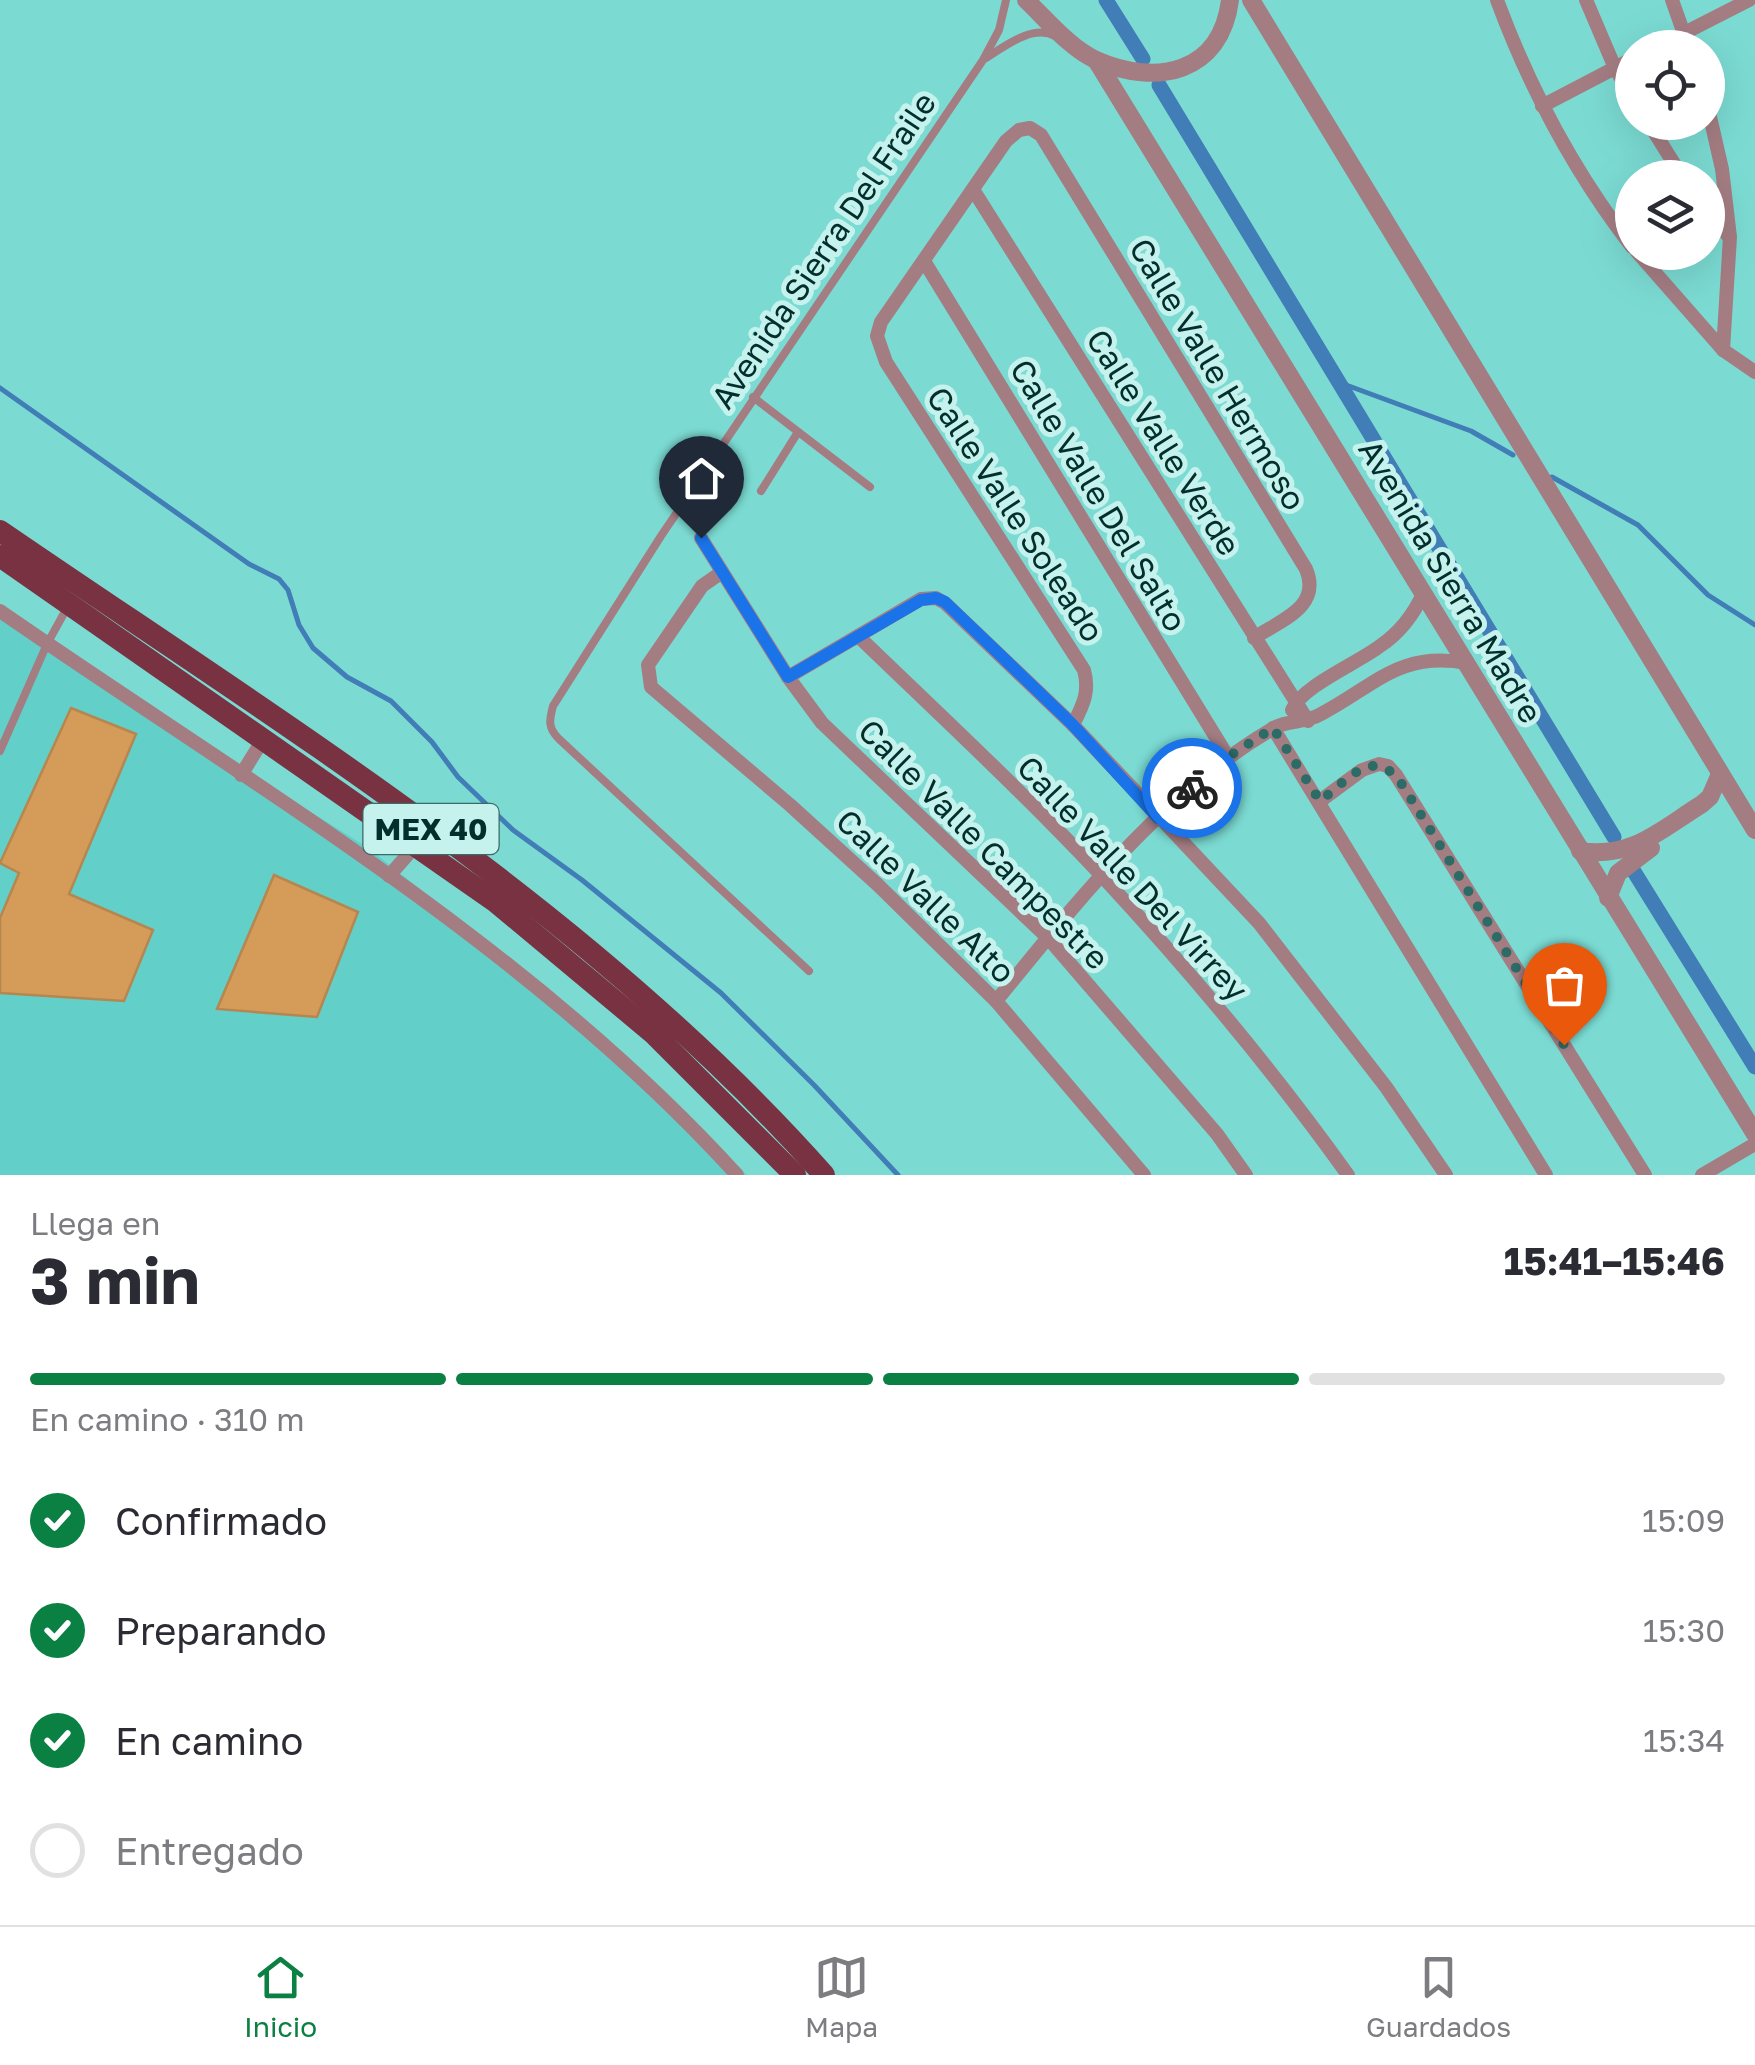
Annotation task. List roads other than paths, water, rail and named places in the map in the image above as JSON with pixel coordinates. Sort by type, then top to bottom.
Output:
[{"type":"highway","name":"MEX 40","points":[[0,531],[503,882],[672,1025],[824,1175]]},
{"type":"highway","name":"MEX 40","points":[[0,556],[496,902],[603,988],[720,1097],[795,1175]]},
{"type":"street","points":[[1026,0],[1089,56],[1143,72],[1166,72],[1208,55],[1219,41],[1230,0]]},
{"type":"street","points":[[1250,0],[1755,830]]},
{"type":"street","points":[[1497,0],[1542,106],[1572,160],[1615,221]]},
{"type":"street","points":[[1542,106],[1615,68],[1586,0]]},
{"type":"street","points":[[1672,0],[1683,30]]},
{"type":"street","points":[[1702,30],[1749,0]]},
{"type":"street","name":"Avenida Sierra Madre","points":[[1089,56],[1424,592],[1755,1134]]},
{"type":"street","name":"Calle Valle Hermoso","points":[[974,192],[1006,141],[1019,130],[1030,128],[1041,134],[1312,583],[1304,606],[1254,638]]},
{"type":"street","points":[[1715,140],[1730,237],[1723,350]]},
{"type":"street","points":[[924,261],[974,192]]},
{"type":"street","name":"Calle Valle Verde","points":[[974,192],[1308,721]]},
{"type":"street","points":[[1725,231],[1730,237]]},
{"type":"street","name":"Calle Valle Soleado","points":[[924,261],[882,322],[877,336],[886,362],[1084,670],[1086,699],[1072,724]]},
{"type":"street","name":"Calle Valle Del Salto","points":[[924,261],[1228,757]]},
{"type":"street","points":[[1653,270],[1723,350],[1755,372]]},
{"type":"street","name":"Calle Valle Campestre","points":[[701,538],[788,677],[822,723],[1048,938],[1217,1134],[1246,1175]]},
{"type":"street","name":"Calle Valle Alto","points":[[722,572],[702,586],[648,665],[648,680],[656,693],[878,885],[996,1002],[1144,1175]]},
{"type":"street","points":[[1288,720],[1295,702],[1382,646],[1412,617],[1424,592]]},
{"type":"street","points":[[788,677],[927,597],[945,602],[1072,724],[1259,923],[1375,1072],[1446,1175]]},
{"type":"street","points":[[0,611],[390,876],[502,961],[616,1056],[736,1175]]},
{"type":"street","name":"Calle Valle Del Virrey","points":[[858,636],[1102,876],[1239,1031],[1348,1175]]},
{"type":"street","points":[[1382,646],[1397,668]]},
{"type":"street","points":[[996,1002],[1102,876],[1158,818],[1228,757],[1288,720],[1308,721],[1397,668],[1422,660],[1467,663]]},
{"type":"street","points":[[1273,728],[1546,1175]]},
{"type":"street","points":[[241,775],[264,738]]},
{"type":"street","points":[[1320,801],[1370,766],[1388,766],[1396,775],[1645,1175]]},
{"type":"street","points":[[1580,851],[1608,854],[1632,848],[1702,804],[1710,797],[1720,774]]},
{"type":"street","points":[[1608,898],[1618,873],[1637,857],[1708,810],[1740,806]]},
{"type":"street","points":[[390,876],[417,844]]},
{"type":"street","points":[[1702,1175],[1755,1144]]},
{"type":"lane","name":"Avenida Sierra Del Fraile","points":[[809,971],[559,739],[549,725],[552,706],[983,60],[999,30],[1006,0]]},
{"type":"lane","name":"Avenida Sierra Del Fraile","points":[[983,60],[1035,33],[1048,32],[1089,56]]},
{"type":"lane","points":[[754,398],[870,488]]},
{"type":"lane","points":[[761,491],[798,432]]},
{"type":"lane","points":[[0,751],[70,603]]},
{"type":"waterway","points":[[1106,0],[1143,59]]},
{"type":"waterway","points":[[1159,85],[1614,837]]},
{"type":"waterway","points":[[1338,382],[1471,431],[1513,455]]},
{"type":"waterway","points":[[0,388],[249,564],[279,579],[288,590],[299,625],[313,648],[347,677],[391,701],[432,742],[458,777],[513,830],[582,880],[721,993],[898,1175]]},
{"type":"waterway","points":[[1552,477],[1638,525],[1708,595],[1755,625]]},
{"type":"waterway","points":[[1633,870],[1755,1067]]}]
